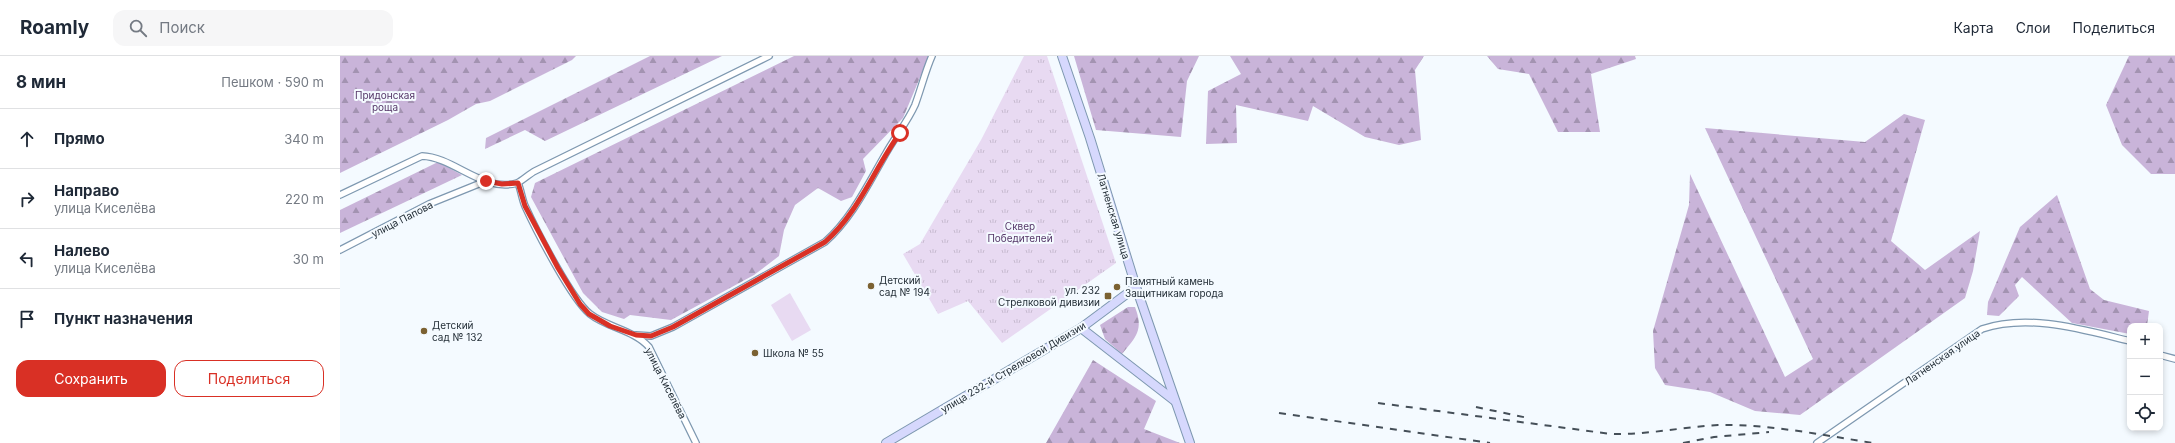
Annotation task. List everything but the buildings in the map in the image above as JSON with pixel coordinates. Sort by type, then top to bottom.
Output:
[{"type":"street","points":[[340,195],[422,156],[432,156],[486,181],[502,184],[518,183],[526,175],[769,56]]},
{"type":"street","points":[[636,335],[651,336],[673,327],[825,242],[840,228],[871,182],[885,154],[900,133],[915,106],[932,56]]},
{"type":"street","name":"Латненская улица","points":[[1062,56],[1090,138],[1136,287],[1190,443]]},
{"type":"street","name":"улица Папова","points":[[340,250],[429,204],[486,181]]},
{"type":"street","name":"улица Киселёва","points":[[518,183],[525,206],[558,268],[580,304],[598,320],[636,335],[648,347],[696,443]]},
{"type":"street","name":"улица 232-й Стрелковой Дивизии","points":[[886,443],[1081,328],[1136,287]]},
{"type":"street","name":"Латненская улица","points":[[1817,443],[1982,329],[1997,324],[2011,322],[2055,326],[2127,340]]},
{"type":"street","points":[[1081,328],[1176,402]]},
{"type":"street","points":[[2163,356],[2175,359]]},
{"type":"green space","name":"Придонская роща","points":[[340,56],[576,56],[572,60],[490,101],[476,104],[448,120],[340,173]]},
{"type":"green space","points":[[650,56],[722,56],[545,141],[525,130],[485,149],[486,138]]},
{"type":"green space","points":[[794,56],[929,56],[903,118],[863,159],[866,171],[852,197],[841,201],[818,188],[795,205],[784,230],[779,256],[754,275],[671,320],[630,315],[624,319],[602,312],[583,293],[531,197],[535,183]]},
{"type":"green space","name":"Сквер Победителей","points":[[1024,56],[1047,56],[1116,263],[1002,343],[968,301],[938,314],[903,254],[920,244],[981,140]]},
{"type":"green space","points":[[1074,56],[1199,56],[1187,81],[1181,137],[1096,130]]},
{"type":"green space","points":[[1230,56],[1424,56],[1415,70],[1421,140],[1399,145],[1365,137],[1313,106],[1308,121],[1236,105],[1237,143],[1206,144],[1208,91],[1241,74]]},
{"type":"green space","points":[[1487,56],[1635,56],[1636,59],[1591,74],[1600,132],[1558,132],[1529,74],[1498,69]]},
{"type":"green space","points":[[2129,56],[2175,56],[2175,174],[2151,174],[2122,145],[2106,105]]},
{"type":"green space","points":[[1904,114],[1925,120],[1891,241],[1925,270],[1980,231],[1973,271],[1965,298],[1800,415],[1755,411],[1710,392],[1665,385],[1655,368],[1653,331],[1689,205],[1690,174],[1785,377],[1813,359],[1705,128],[1865,142]]},
{"type":"green space","points":[[438,162],[462,175],[340,233],[340,210]]},
{"type":"green space","points":[[2057,195],[2090,289],[2104,300],[2149,311],[2147,323],[2127,323],[2127,333],[2072,323],[2022,277],[2015,285],[2019,296],[1999,316],[1987,315],[1988,302],[2020,227]]},
{"type":"green space","points":[[790,293],[811,330],[792,341],[771,305]]},
{"type":"green space","points":[[1128,307],[1135,307],[1138,315],[1139,327],[1135,338],[1122,354],[1105,339],[1100,325]]},
{"type":"green space","points":[[1093,360],[1156,401],[1144,429],[1180,443],[1046,443]]},
{"type":"railway","points":[[1378,403],[1611,434],[1638,433],[1718,425],[1737,425],[1796,431],[1873,443]]},
{"type":"railway","points":[[1476,407],[1528,418]]},
{"type":"railway","points":[[1279,413],[1490,443]]},
{"type":"railway","points":[[1683,443],[1714,437],[1769,432]]},
{"type":"place","name":"Детский сад № 194","points":[[871,286]]},
{"type":"place","name":"Памятный камень Защитникам города","points":[[1117,287]]},
{"type":"place","name":"ул. 232 Стрелковой дивизии","points":[[1108,296]]},
{"type":"place","name":"Детский сад № 132","points":[[424,331]]},
{"type":"place","name":"Школа № 55","points":[[755,353]]},
{"type":"route","points":[[486,181],[502,184],[518,183],[525,206],[558,268],[580,304],[589,314],[598,320],[626,333],[651,336],[673,327],[825,242],[840,228],[871,182],[885,154],[900,133]]}]
